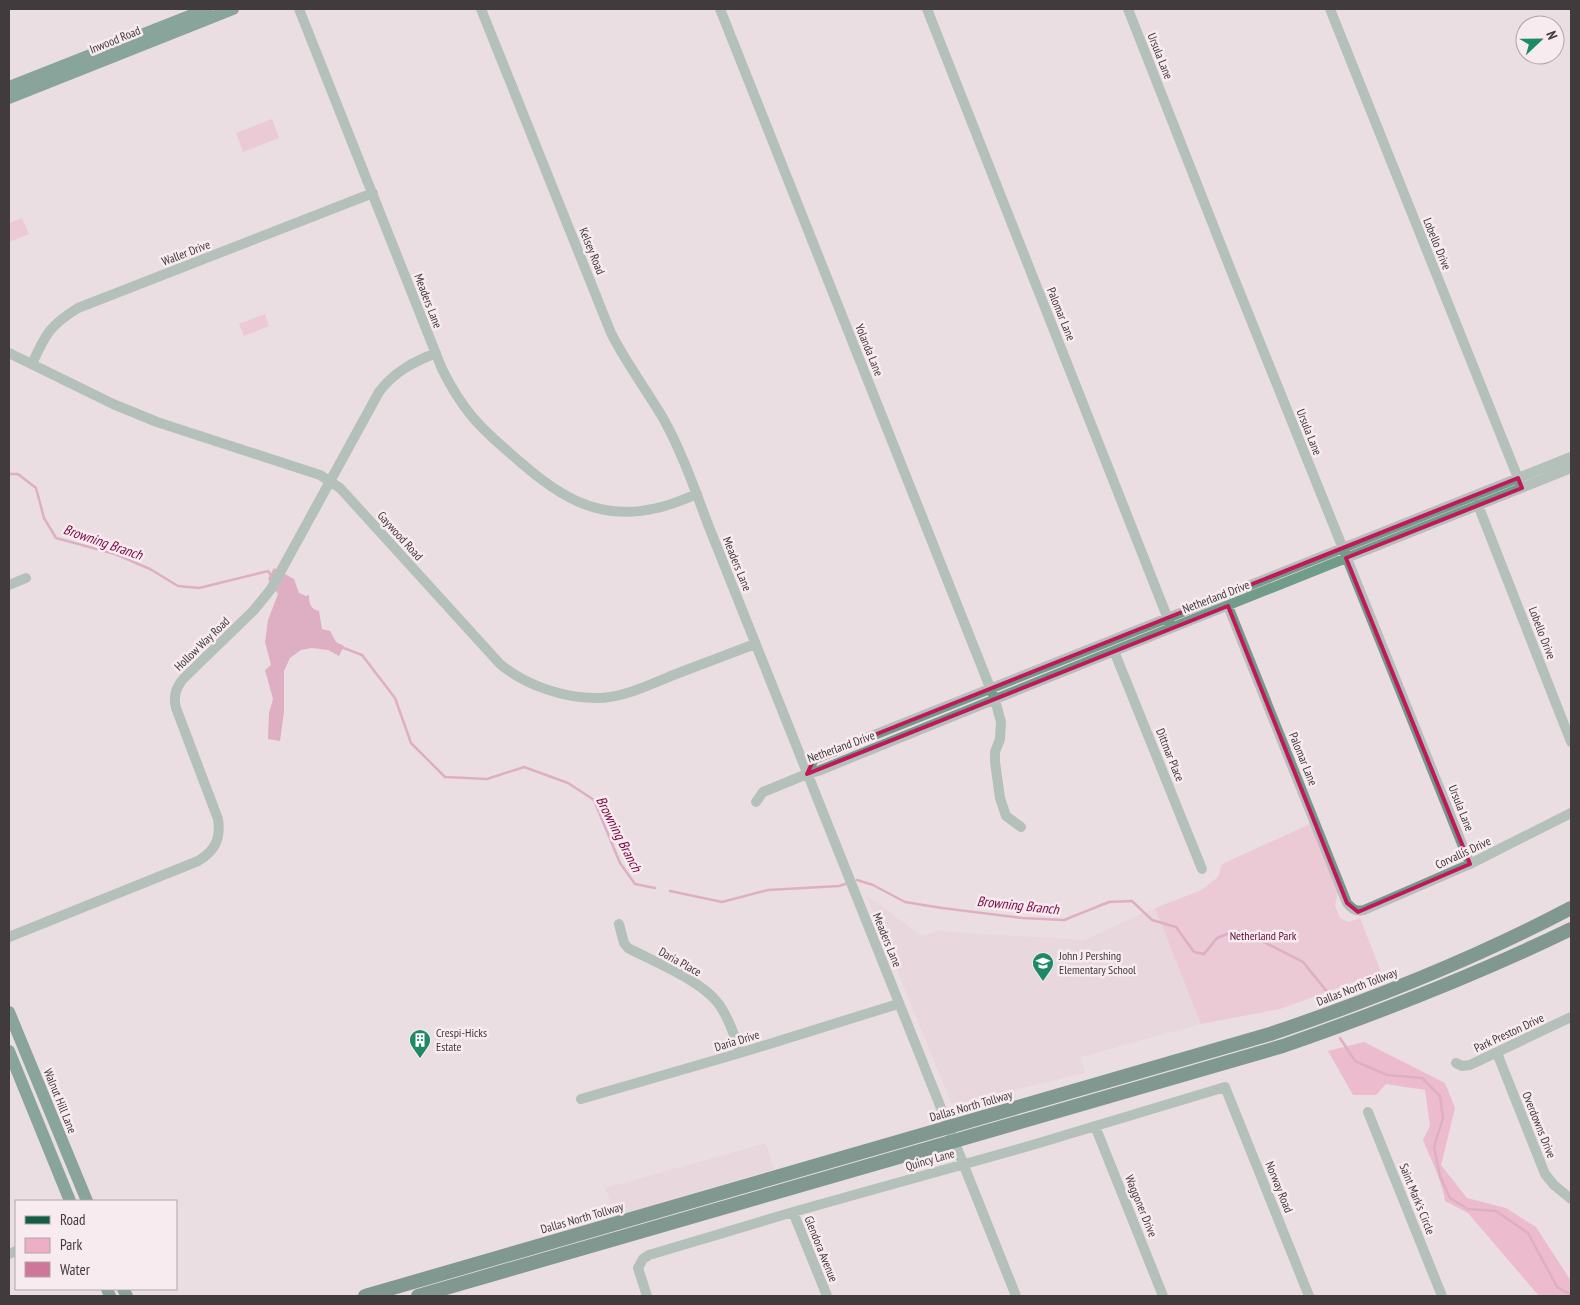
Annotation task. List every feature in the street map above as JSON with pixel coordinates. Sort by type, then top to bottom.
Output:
[{"type":"highway","name":"Dallas North Tollway","points":[[365,1296],[1270,1034],[1429,976],[1480,954],[1571,908]]},
{"type":"highway","points":[[418,1296],[1283,1046],[1440,987],[1571,929]]},
{"type":"main road","name":"Inwood Road","points":[[184,23],[207,9]]},
{"type":"main road","name":"Inwood Road","points":[[9,87],[34,82],[184,23],[233,9]]},
{"type":"main road","name":"Inwood Road","points":[[9,98],[34,82]]},
{"type":"main road","name":"Walnut Hill Lane","points":[[9,1012],[87,1200]]},
{"type":"main road","points":[[9,1051],[70,1200]]},
{"type":"street","name":"Meaders Lane","points":[[300,9],[436,353],[453,390],[473,419],[530,472],[566,497],[598,508],[630,512],[657,508],[697,494],[898,1004],[1016,1296]]},
{"type":"street","name":"Kelsey Road","points":[[482,9],[611,333],[666,425],[684,461],[697,494]]},
{"type":"street","name":"Yolanda Lane","points":[[720,9],[995,700],[1001,722],[1000,740],[995,752],[1000,798],[1006,816],[1021,827]]},
{"type":"street","name":"Palomar Lane","points":[[927,9],[1170,623]]},
{"type":"street","name":"Ursula Lane","points":[[1128,9],[1344,554],[1470,864]]},
{"type":"street","name":"Lobello Drive","points":[[1330,9],[1520,483]]},
{"type":"street","name":"Waller Drive","points":[[32,364],[44,338],[54,325],[78,308],[373,193]]},
{"type":"street","name":"Gaywood Road","points":[[9,353],[72,386],[158,422],[330,480],[340,488],[500,664],[518,677],[539,686],[576,696],[597,698],[615,695],[637,690],[755,644]]},
{"type":"street","name":"Hollow Way Road","points":[[9,937],[198,861],[214,848],[219,839],[218,819],[176,708],[176,691],[183,679],[254,610],[271,589],[372,402],[386,383],[397,372],[436,353]]},
{"type":"street","name":"Netherland Drive","points":[[1432,519],[1478,505],[1571,457]]},
{"type":"street","name":"Netherland Drive","points":[[807,774],[814,759],[990,689],[1170,623],[1228,606],[1259,594],[1344,554],[1520,483],[1571,468]]},
{"type":"street","name":"Lobello Drive","points":[[1478,505],[1571,742]]},
{"type":"street","name":"Netherland Drive","points":[[807,774],[1114,651],[1255,583],[1344,554]]},
{"type":"street","points":[[9,585],[26,578]]},
{"type":"street","points":[[1255,583],[1259,594]]},
{"type":"street","name":"Palomar Lane","points":[[1228,606],[1347,903],[1358,912],[1364,910]]},
{"type":"street","name":"Dittmar Place","points":[[1114,651],[1202,869]]},
{"type":"street","points":[[756,802],[763,792],[807,774]]},
{"type":"street","name":"Corvallis Drive","points":[[1364,910],[1470,864],[1571,813]]},
{"type":"street","name":"Daria Place","points":[[619,924],[624,942],[628,948],[694,983],[717,1001],[730,1024],[740,1053]]},
{"type":"street","name":"Daria Drive","points":[[581,1099],[740,1053],[898,1004]]},
{"type":"street","name":"Park Preston Drive","points":[[1456,1062],[1462,1066],[1470,1065],[1571,1017]]},
{"type":"street","name":"Overdowns Drive","points":[[1497,1053],[1545,1174],[1554,1185],[1571,1199]]},
{"type":"street","name":"Quincy Lane","points":[[647,1296],[638,1268],[643,1259],[649,1255],[1225,1087]]},
{"type":"street","name":"Norway Road","points":[[1225,1087],[1309,1296]]},
{"type":"street","name":"Saint Mark's Circle","points":[[1368,1112],[1442,1296]]},
{"type":"street","name":"Waggoner Drive","points":[[1095,1126],[1163,1296]]},
{"type":"street","name":"Glendora Avenue","points":[[793,1212],[827,1296]]},
{"type":"highlighted area","points":[[1518,478],[1522,488],[1346,558],[1470,864],[1358,912],[1347,903],[1228,606],[807,774],[814,759]]},
{"type":"shaded area","name":"John J Pershing Elementary School","points":[[866,895],[922,936],[938,931],[1084,940],[1155,908],[1201,1024],[1081,1057],[1085,1073],[952,1105]]},
{"type":"shaded area","points":[[1364,1042],[1445,1083],[1455,1108],[1441,1165],[1467,1198],[1506,1208],[1536,1227],[1571,1281],[1571,1296],[1539,1296],[1468,1213],[1445,1201],[1439,1178],[1423,1140],[1430,1126],[1425,1090],[1386,1084],[1376,1095],[1353,1095],[1328,1051]]},
{"type":"shaded area","points":[[766,1143],[774,1169],[616,1216],[605,1188]]},
{"type":"green space","points":[[272,119],[279,138],[243,152],[236,133]]},
{"type":"green space","points":[[22,218],[29,234],[9,242],[9,223]]},
{"type":"green space","points":[[265,314],[269,326],[244,336],[239,324]]},
{"type":"green space","name":"Netherland Park","points":[[1310,824],[1338,892],[1335,905],[1340,918],[1349,922],[1360,918],[1381,972],[1280,1009],[1201,1024],[1155,908],[1202,890],[1218,877],[1222,864]]},
{"type":"water","points":[[274,568],[294,579],[299,593],[306,596],[309,595],[311,605],[319,611],[322,629],[330,631],[336,642],[344,646],[339,656],[328,650],[312,648],[301,650],[290,658],[284,671],[284,712],[280,741],[268,739],[269,713],[273,699],[265,670],[271,665],[265,642],[268,620],[278,594],[268,579]]},
{"type":"waterway","name":"Browning Branch","points":[[9,474],[18,474],[36,488],[44,518],[56,538],[115,554],[150,569],[178,586],[199,588],[268,571],[272,577]]},
{"type":"waterway","name":"Browning Branch","points":[[341,647],[362,655],[395,698],[411,743],[445,777],[487,779],[524,767],[568,783],[594,800],[620,863],[635,884],[655,888]]},
{"type":"waterway","name":"Browning Branch","points":[[857,880],[873,885],[905,902],[1022,918],[1064,920],[1109,902],[1132,901],[1152,920],[1176,927],[1194,952],[1204,954],[1217,938],[1232,932],[1244,932],[1303,962],[1333,999]]},
{"type":"waterway","name":"Browning Branch","points":[[670,891],[722,902],[768,890],[839,886],[845,884]]},
{"type":"waterway","name":"Browning Branch","points":[[1340,1038],[1355,1061],[1387,1075],[1422,1078],[1440,1096],[1443,1118],[1434,1147],[1440,1176],[1450,1198],[1468,1209],[1496,1211],[1528,1233],[1557,1287],[1571,1295]]},
{"type":"place","name":"John J Pershing Elementary School","points":[[1043,982]]},
{"type":"place","name":"Crespi-Hicks Estate","points":[[420,1059]]}]
